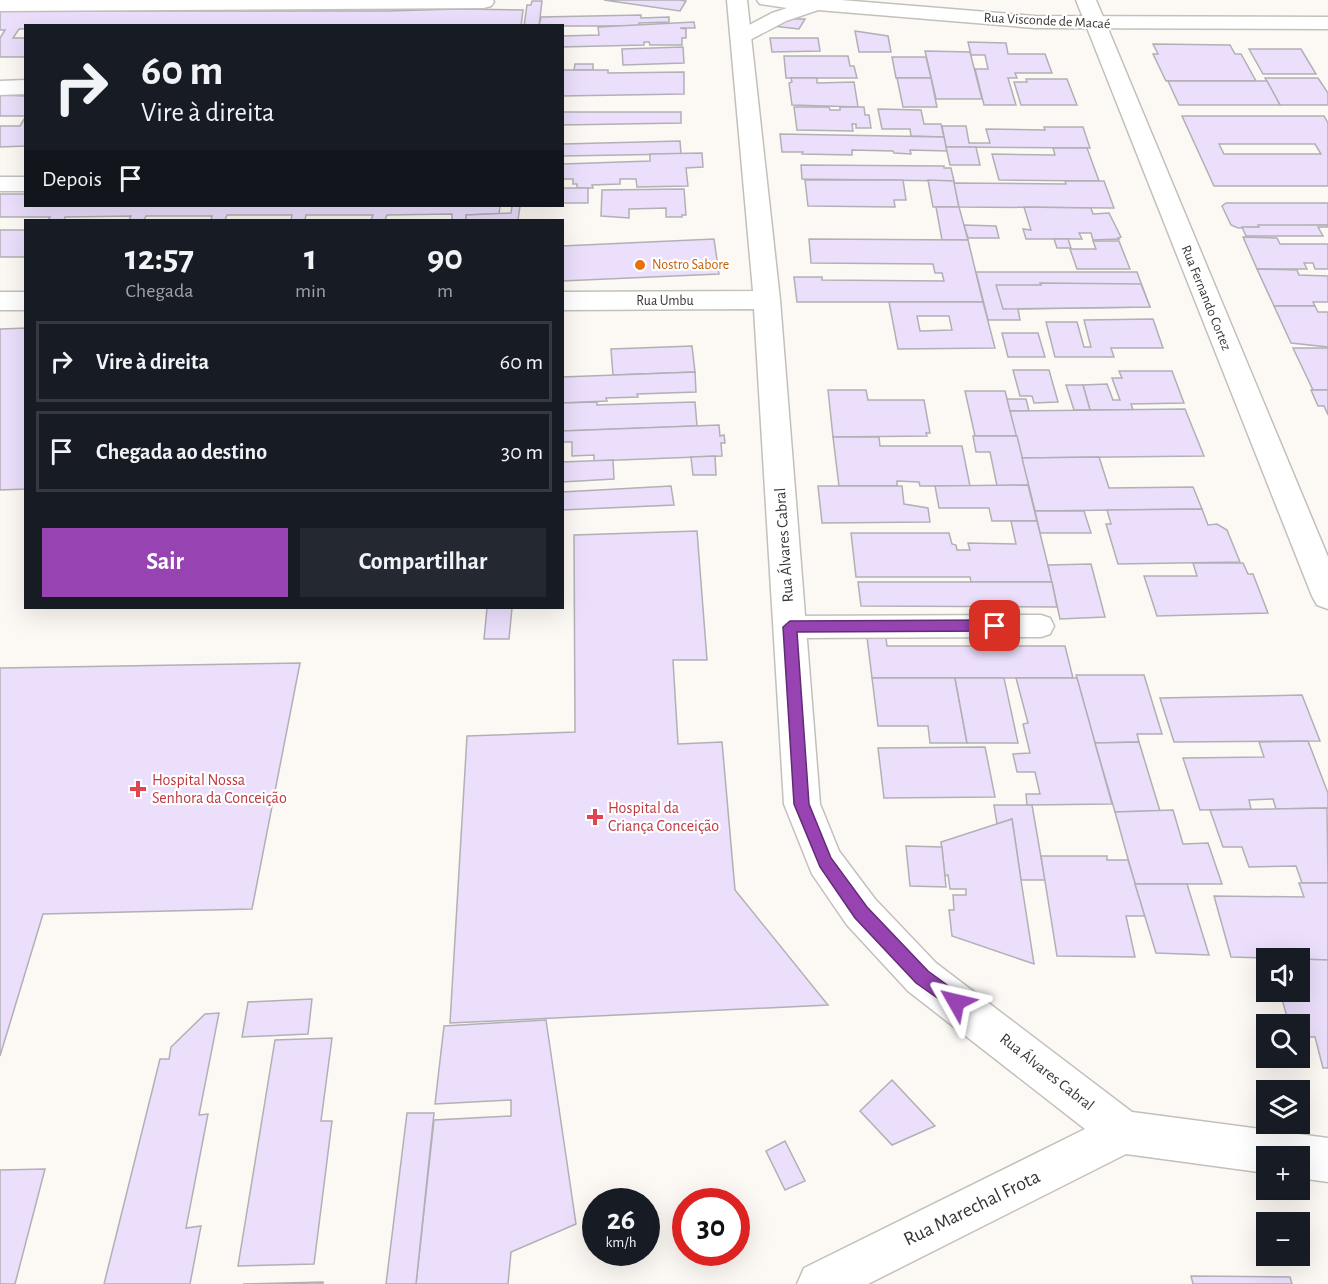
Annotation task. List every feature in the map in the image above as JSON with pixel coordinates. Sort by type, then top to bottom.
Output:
[{"type":"street","name":"Rua Álvares Cabral","points":[[737,0],[767,300],[802,804],[825,862],[861,912],[922,977],[1124,1132]]},
{"type":"street","name":"Rua Visconde de Macaé","points":[[767,0],[1035,22],[1084,8],[1270,3]]},
{"type":"street","points":[[0,5],[484,2]]},
{"type":"street","points":[[741,37],[779,17],[822,5]]},
{"type":"street","name":"Rua Visconde de Macaé","points":[[1084,8],[1328,23]]},
{"type":"street","name":"Rua Fernando Cortez","points":[[1084,8],[1328,596]]},
{"type":"street","points":[[0,88],[24,87]]},
{"type":"street","points":[[0,184],[24,184]]},
{"type":"street","name":"Rua Umbu","points":[[564,301],[767,300]]},
{"type":"street","points":[[0,301],[24,301]]},
{"type":"street","points":[[1124,1132],[1328,1160]]},
{"type":"street","name":"Rua Marechal Frota","points":[[820,1284],[1124,1132]]},
{"type":"lane","points":[[790,627],[1041,626]]},
{"type":"building","points":[[604,0],[680,0],[686,1],[680,11]]},
{"type":"building","points":[[532,1],[542,1],[539,24],[524,24],[527,5],[531,5]]},
{"type":"building","points":[[523,10],[521,24],[24,24],[24,29],[19,29],[13,38],[24,38],[24,57],[0,57],[0,38],[5,30],[0,30],[0,11]]},
{"type":"building","points":[[641,15],[641,18],[669,17],[669,22],[639,23],[639,26],[564,26],[564,24],[539,24],[541,17]]},
{"type":"building","points":[[781,19],[805,19],[799,29],[772,26]]},
{"type":"building","points":[[694,22],[695,28],[680,28],[686,29],[686,38],[682,38],[682,45],[650,45],[649,42],[644,42],[644,45],[564,47],[564,36],[599,35],[598,27]]},
{"type":"building","points":[[855,31],[888,36],[891,52],[859,52]]},
{"type":"building","points":[[770,38],[818,38],[820,51],[772,52]]},
{"type":"building","points":[[968,42],[1006,43],[1008,54],[1045,54],[1052,73],[1015,73],[1017,78],[1008,78],[1016,105],[984,105],[975,69],[988,69],[985,55],[971,55]]},
{"type":"building","points":[[1153,44],[1230,45],[1235,54],[1241,54],[1256,81],[1166,81],[1153,54],[1158,54]]},
{"type":"building","points":[[683,47],[684,63],[623,65],[622,49]]},
{"type":"building","points":[[1249,49],[1301,49],[1316,74],[1263,74]]},
{"type":"building","points":[[925,51],[970,52],[982,99],[936,99]]},
{"type":"building","points":[[784,56],[848,56],[850,66],[854,66],[857,78],[786,78]]},
{"type":"building","points":[[892,57],[926,57],[931,78],[896,78]]},
{"type":"building","points":[[575,64],[593,64],[593,70],[574,70]]},
{"type":"building","points":[[564,70],[608,70],[608,73],[684,72],[684,94],[564,96]]},
{"type":"building","points":[[791,78],[817,78],[817,83],[854,82],[858,107],[792,105],[789,83],[792,82]]},
{"type":"building","points":[[897,78],[931,78],[937,107],[903,107]]},
{"type":"building","points":[[1265,78],[1318,78],[1328,93],[1328,105],[1280,105]]},
{"type":"building","points":[[1026,79],[1067,79],[1077,105],[1021,105],[1014,82],[1027,82]]},
{"type":"building","points":[[1168,81],[1267,81],[1280,105],[1179,105]]},
{"type":"building","points":[[0,95],[24,96],[24,116],[0,116]]},
{"type":"building","points":[[794,107],[829,107],[830,110],[840,110],[840,107],[864,107],[865,115],[869,115],[871,128],[856,128],[856,124],[852,124],[853,131],[797,130]]},
{"type":"building","points":[[878,109],[921,110],[924,124],[941,124],[944,137],[911,136],[910,129],[882,129]]},
{"type":"building","points":[[564,112],[681,112],[681,123],[564,125]]},
{"type":"building","points":[[1182,116],[1324,116],[1328,123],[1328,186],[1214,186]],"holes":[[[1219,144],[1315,144],[1321,154],[1224,154]]]},
{"type":"building","points":[[24,119],[24,146],[0,147],[0,126],[20,126]]},
{"type":"building","points":[[942,126],[966,126],[969,143],[990,143],[986,129],[1045,130],[1044,127],[1083,127],[1090,148],[946,147]]},
{"type":"building","points":[[780,134],[944,137],[947,151],[910,150],[911,154],[852,150],[852,155],[782,152]]},
{"type":"building","points":[[680,141],[681,154],[564,156],[564,144]]},
{"type":"building","points":[[946,147],[976,147],[980,165],[950,165]]},
{"type":"building","points":[[1053,148],[1087,148],[1099,181],[999,180],[992,154],[1055,155]]},
{"type":"building","points":[[702,153],[703,167],[686,168],[688,186],[637,187],[636,179],[620,179],[620,184],[577,188],[577,184],[573,184],[573,179],[564,179],[564,164],[650,161],[650,154]]},
{"type":"building","points":[[801,165],[944,166],[944,168],[951,168],[954,181],[802,179]]},
{"type":"building","points":[[805,180],[903,180],[906,200],[894,200],[895,207],[808,206]]},
{"type":"building","points":[[928,180],[954,181],[959,207],[933,207]]},
{"type":"building","points":[[1065,181],[1104,181],[1114,208],[959,207],[954,183],[1066,184]]},
{"type":"building","points":[[564,188],[588,188],[588,203],[564,203]]},
{"type":"building","points":[[684,189],[686,215],[682,217],[666,217],[666,208],[629,209],[629,218],[601,216],[602,190]]},
{"type":"building","points":[[0,194],[24,194],[24,207],[500,207],[499,214],[466,215],[466,219],[452,219],[452,214],[387,215],[385,219],[371,219],[373,215],[306,215],[305,219],[291,219],[292,215],[227,215],[225,219],[211,219],[212,216],[146,216],[144,219],[130,219],[131,216],[65,217],[64,219],[0,217]]},
{"type":"building","points":[[1226,203],[1328,203],[1328,225],[1238,228],[1231,225],[1222,206]]},
{"type":"building","points":[[512,207],[520,207],[518,219],[466,219],[466,215],[511,213]]},
{"type":"building","points":[[936,207],[959,207],[968,240],[942,240]]},
{"type":"building","points":[[1024,207],[1091,208],[1093,214],[1109,213],[1121,237],[1093,240],[1091,233],[1079,233],[1082,239],[1026,239],[1023,229],[1031,230]]},
{"type":"building","points":[[964,225],[996,226],[999,238],[968,238]]},
{"type":"building","points":[[1258,225],[1328,225],[1328,227],[1318,227],[1323,236],[1246,236],[1242,227],[1259,227]]},
{"type":"building","points":[[0,230],[24,230],[24,257],[0,257]]},
{"type":"building","points":[[1243,237],[1277,238],[1280,244],[1328,244],[1328,269],[1315,269],[1313,263],[1304,263],[1307,269],[1257,269]]},
{"type":"building","name":"Nostro Sabore","points":[[714,239],[719,274],[564,281],[564,246]]},
{"type":"building","points":[[809,239],[968,240],[983,302],[797,302],[794,277],[822,277],[822,280],[944,281],[942,273],[935,273],[933,264],[811,263]]},
{"type":"building","points":[[1054,239],[1068,239],[1071,248],[1057,248]]},
{"type":"building","points":[[1093,241],[1119,241],[1130,269],[1077,269],[1070,249],[1096,249]]},
{"type":"building","points":[[1257,269],[1297,270],[1299,275],[1328,276],[1328,302],[1313,302],[1315,306],[1274,306]]},
{"type":"building","points":[[976,272],[1137,272],[1150,307],[1018,309],[1020,320],[988,320]]},
{"type":"building","points":[[1040,283],[1141,284],[1150,307],[1003,309],[996,285],[1041,285]]},
{"type":"building","points":[[889,302],[983,302],[995,348],[898,349]],"holes":[[[917,316],[949,316],[952,330],[920,331]]]},
{"type":"building","points":[[1274,306],[1315,306],[1318,312],[1328,312],[1328,347],[1291,343]]},
{"type":"building","points":[[1153,319],[1163,348],[1111,348],[1114,357],[1055,357],[1046,322],[1077,322],[1084,347],[1091,347],[1084,320]]},
{"type":"building","points":[[24,328],[24,489],[0,490],[0,329]]},
{"type":"building","points":[[1002,333],[1038,333],[1045,357],[1008,357]]},
{"type":"building","points":[[692,346],[695,372],[613,375],[611,349]]},
{"type":"building","points":[[1293,348],[1328,348],[1328,390],[1313,390]]},
{"type":"building","points":[[1013,370],[1049,370],[1058,402],[1034,403],[1032,396],[1020,396]]},
{"type":"building","points":[[1119,371],[1172,371],[1184,403],[1131,404],[1133,410],[1090,410],[1083,385],[1107,384],[1113,400],[1120,400],[1112,378],[1122,378]]},
{"type":"building","points":[[695,372],[696,392],[637,394],[638,397],[606,398],[607,401],[564,403],[564,377]]},
{"type":"building","points":[[1066,385],[1083,385],[1090,410],[1074,410]]},
{"type":"building","points":[[828,390],[866,390],[868,400],[924,400],[930,433],[926,433],[927,436],[833,437]]},
{"type":"building","points":[[1311,390],[1328,390],[1328,415],[1324,406],[1318,406]]},
{"type":"building","points":[[965,391],[1005,391],[1017,436],[975,436]]},
{"type":"building","points":[[1007,399],[1026,399],[1029,411],[1010,411]]},
{"type":"building","points":[[597,402],[597,405],[695,402],[697,426],[564,431],[564,403]]},
{"type":"building","points":[[1185,409],[1204,456],[1022,458],[1010,411]]},
{"type":"building","points":[[719,425],[720,436],[724,435],[725,443],[721,443],[722,456],[594,461],[594,455],[572,456],[572,442],[564,442],[564,431]]},
{"type":"building","points":[[973,436],[1017,436],[1029,485],[997,486],[990,452],[976,452]]},
{"type":"building","points":[[833,437],[879,437],[880,446],[962,446],[970,486],[920,486],[919,482],[897,481],[897,486],[839,486]]},
{"type":"building","points":[[715,456],[716,475],[693,475],[691,457]]},
{"type":"building","points":[[1099,457],[1109,488],[1193,487],[1202,509],[1035,511],[1022,458]]},
{"type":"building","points":[[613,460],[614,479],[564,482],[564,462]]},
{"type":"building","points":[[1028,485],[1037,521],[992,521],[989,508],[939,508],[935,486]]},
{"type":"building","points":[[671,486],[674,505],[564,510],[564,492]]},
{"type":"building","points":[[818,486],[902,486],[904,504],[928,508],[930,522],[822,523]]},
{"type":"building","points":[[1202,509],[1208,525],[1217,524],[1227,530],[1240,562],[1118,564],[1106,524],[1111,524],[1107,510]]},
{"type":"building","points":[[1035,511],[1084,511],[1091,533],[1040,533]]},
{"type":"building","points":[[1011,521],[1037,521],[1052,582],[971,582],[970,577],[856,577],[851,533],[949,533],[952,544],[956,545],[957,550],[970,550],[968,543],[1016,544]]},
{"type":"building","name":"Hospital da Criança Conceição","points":[[697,531],[707,660],[673,660],[678,744],[722,742],[735,890],[828,1005],[450,1023],[467,736],[575,732],[574,535]]},
{"type":"building","points":[[1193,563],[1243,563],[1248,574],[1253,574],[1268,613],[1157,616],[1144,576],[1197,576]]},
{"type":"building","points":[[1091,564],[1105,617],[1060,619],[1048,565]]},
{"type":"building","points":[[858,582],[1052,582],[1057,607],[861,606]]},
{"type":"building","points":[[487,609],[512,609],[509,639],[484,639]]},
{"type":"building","points":[[866,629],[885,630],[887,646],[1065,646],[1073,678],[872,678]]},
{"type":"building","name":"Hospital Nossa Senhora da Conceição","points":[[300,663],[252,909],[43,914],[0,1056],[0,668]]},
{"type":"building","points":[[1076,675],[1144,675],[1162,734],[1137,734],[1139,742],[1095,743]]},
{"type":"building","points":[[872,678],[955,678],[967,743],[930,743],[928,726],[878,726]]},
{"type":"building","points":[[955,678],[1004,678],[1018,743],[967,743]]},
{"type":"building","points":[[1016,678],[1077,678],[1112,804],[1027,805],[1026,794],[1040,794],[1035,772],[1017,772],[1013,754],[1030,753],[1023,724],[1028,723]]},
{"type":"building","points":[[1302,695],[1320,741],[1174,742],[1160,698]]},
{"type":"building","points":[[1308,741],[1328,793],[1328,808],[1276,809],[1273,799],[1249,800],[1251,809],[1200,810],[1183,758],[1264,757],[1259,742]]},
{"type":"building","points":[[1139,742],[1160,811],[1115,812],[1095,743]]},
{"type":"building","points":[[985,747],[995,797],[884,798],[878,748]]},
{"type":"building","points":[[994,805],[1032,805],[1045,880],[1021,880],[1012,819],[997,824]]},
{"type":"building","points":[[1327,808],[1328,883],[1302,883],[1296,866],[1249,867],[1242,847],[1223,847],[1210,810]]},
{"type":"building","points":[[1173,810],[1183,844],[1208,843],[1222,884],[1135,884],[1115,812]]},
{"type":"building","points":[[1012,819],[1034,964],[952,936],[949,910],[954,910],[953,895],[966,895],[966,889],[950,889],[948,875],[945,876],[941,842]]},
{"type":"building","points":[[906,846],[942,847],[946,887],[910,886]]},
{"type":"building","points":[[1041,856],[1107,856],[1107,860],[1128,860],[1145,916],[1126,916],[1135,957],[1057,956]]},
{"type":"building","points":[[1299,883],[1328,883],[1328,960],[1310,959],[1310,948],[1256,948],[1256,958],[1231,957],[1214,896],[1304,897]]},
{"type":"building","points":[[1135,884],[1187,884],[1209,955],[1156,953]]},
{"type":"building","points":[[1310,959],[1328,960],[1328,1068],[1323,1068],[1315,1037],[1310,1037],[1310,1014],[1286,1014],[1283,1002],[1310,1002]]},
{"type":"building","points":[[312,999],[308,1034],[242,1037],[248,1002]]},
{"type":"building","points":[[219,1013],[199,1115],[208,1114],[186,1228],[201,1226],[190,1284],[104,1284],[160,1059],[169,1059],[171,1047],[205,1014]]},
{"type":"building","points":[[546,1020],[576,1224],[511,1252],[508,1284],[416,1284],[434,1120],[511,1116],[511,1100],[435,1104],[444,1026]]},
{"type":"building","points":[[332,1038],[321,1121],[332,1121],[314,1264],[238,1266],[275,1040]]},
{"type":"building","points":[[892,1080],[935,1126],[892,1145],[860,1111]]},
{"type":"building","points":[[407,1113],[434,1113],[416,1284],[386,1284]]},
{"type":"building","points":[[785,1141],[805,1181],[785,1190],[766,1151]]},
{"type":"building","points":[[45,1169],[15,1284],[0,1284],[0,1170]]},
{"type":"building","points":[[1191,1276],[1290,1277],[1292,1284],[1193,1284]]},
{"type":"building","points":[[323,1282],[323,1284],[243,1284]]},
{"type":"place","name":"Nostro Sabore","points":[[640,265]]},
{"type":"place","name":"Hospital Nossa Senhora da Conceição","points":[[138,789]]},
{"type":"place","name":"Hospital da Criança Conceição","points":[[595,817]]},
{"type":"route","points":[[956,1002],[922,977],[861,912],[825,862],[802,804],[790,627],[995,626]]}]
